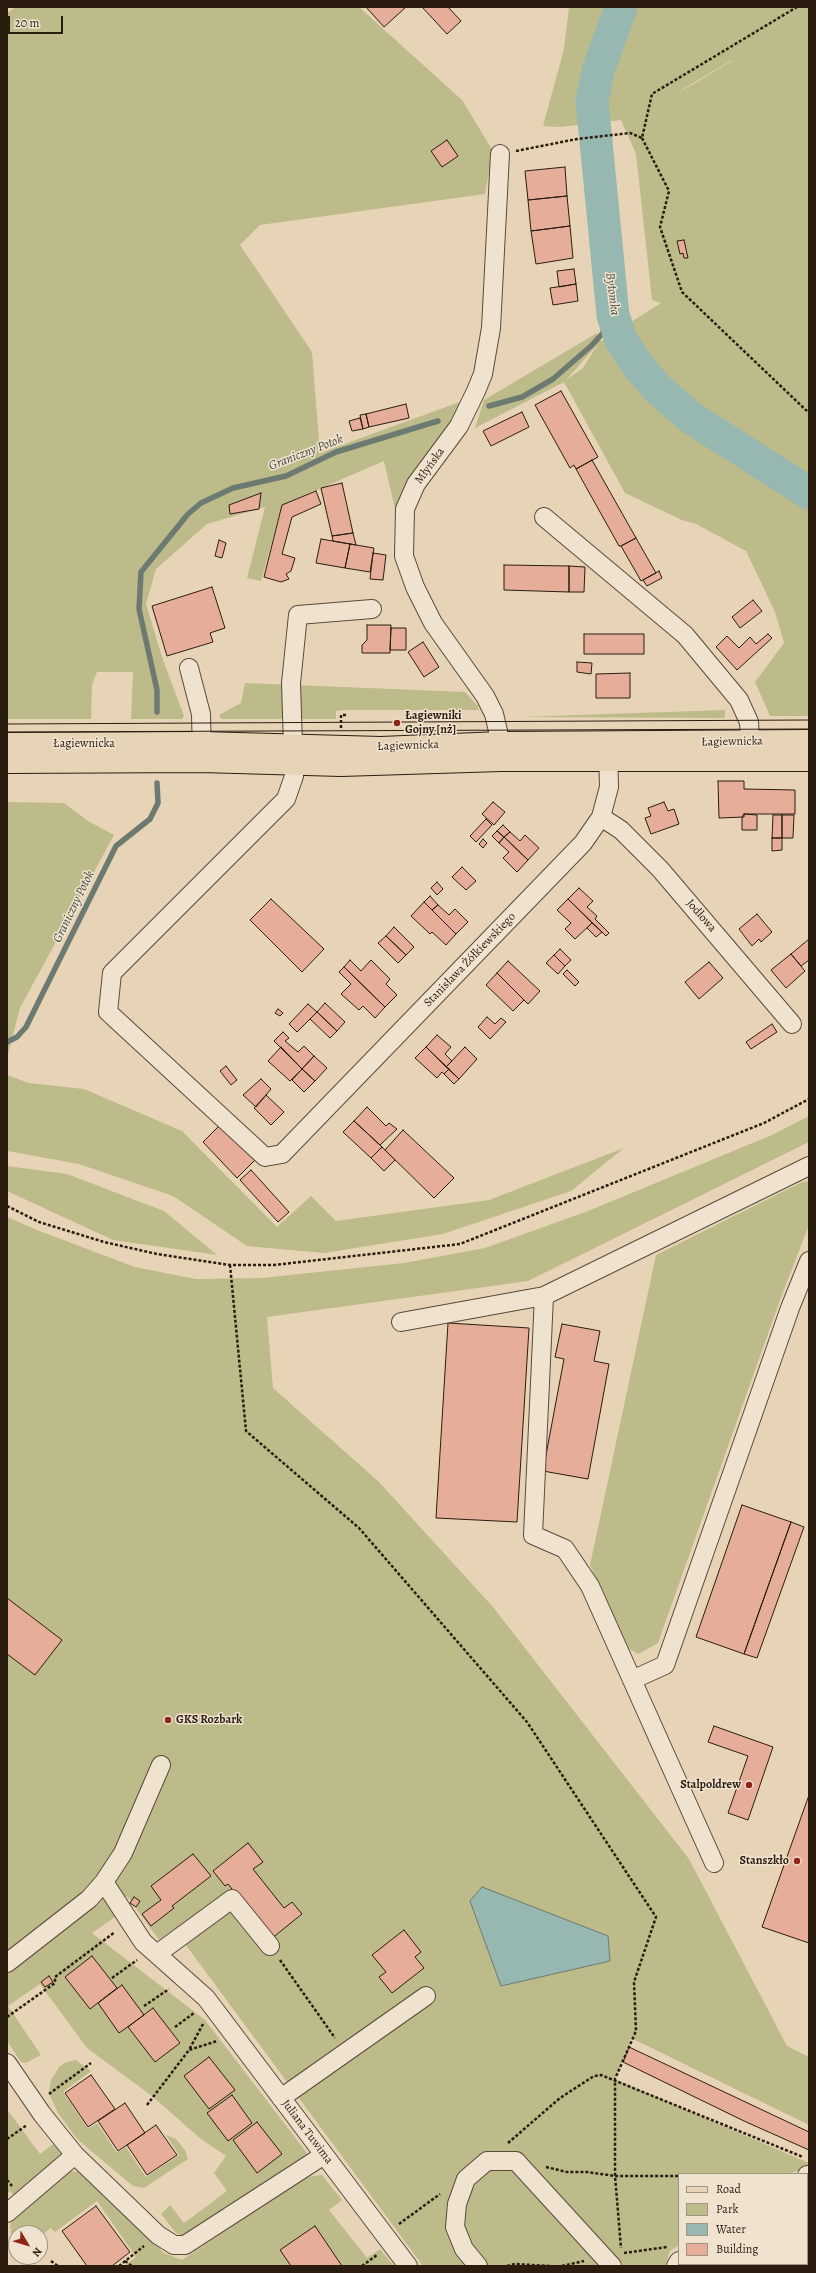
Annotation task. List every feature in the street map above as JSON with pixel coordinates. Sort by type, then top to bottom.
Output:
[{"type":"main road","name":"Łagiewnicka","points":[[751,751],[809,741]]},
{"type":"main road","name":"Łagiewnicka","points":[[7,744],[293,754],[381,748],[500,752],[751,751],[809,760]]},
{"type":"main road","name":"Łagiewnicka","points":[[7,762],[202,752]]},
{"type":"street","name":"Młyńska","points":[[500,154],[491,328],[483,374],[459,426],[416,484],[407,503],[405,509],[404,556],[415,587],[433,624],[485,696],[494,714],[500,752]]},
{"type":"street","points":[[544,517],[685,635],[739,700],[749,722],[751,751]]},
{"type":"street","points":[[293,754],[291,684],[298,615],[372,609]]},
{"type":"street","points":[[189,668],[201,714],[202,752]]},
{"type":"street","name":"Stanisława Żółkiewskiego","points":[[293,754],[294,776],[286,799],[112,973],[108,1012],[265,1157],[282,1154],[583,843],[600,817],[609,787],[608,751]]},
{"type":"street","name":"Jodłowa","points":[[600,817],[621,830],[660,869],[792,1024]]},
{"type":"street","points":[[401,1322],[544,1296],[809,1166]]},
{"type":"street","points":[[632,1680],[665,1665],[790,1308],[809,1260]]},
{"type":"street","points":[[544,1296],[533,1535],[565,1548],[590,1586],[714,1863]]},
{"type":"street","points":[[7,1963],[89,1900],[104,1882],[123,1852],[161,1766]]},
{"type":"street","name":"Juliana Tuwima","points":[[104,1882],[143,1942],[209,2002],[408,2266]]},
{"type":"street","points":[[154,1952],[232,1899],[270,1946]]},
{"type":"street","points":[[281,2098],[426,1996]]},
{"type":"street","points":[[7,2063],[38,2109],[75,2155],[158,2234],[174,2246],[185,2245],[324,2156]]},
{"type":"street","points":[[7,2212],[75,2155]]},
{"type":"street","points":[[478,2266],[464,2249],[455,2227],[457,2204],[466,2180],[487,2161],[516,2161],[616,2260]]},
{"type":"path","points":[[797,7],[652,94],[642,138],[669,191],[660,227],[682,292],[809,413]]},
{"type":"path","points":[[500,154],[577,139],[630,133],[642,138]]},
{"type":"path","points":[[7,1206],[39,1222],[104,1242],[157,1254],[230,1265],[274,1265],[460,1244],[764,1123],[809,1099]]},
{"type":"path","points":[[230,1265],[246,1431],[359,1528],[527,1722],[656,1917],[634,1982],[636,2031],[615,2079],[616,2260]]},
{"type":"path","points":[[7,2017],[55,1983],[55,1977],[130,1922]]},
{"type":"path","points":[[270,1946],[338,2042],[344,2054]]},
{"type":"path","points":[[112,1978],[154,1952]]},
{"type":"path","points":[[144,2006],[184,1978]]},
{"type":"path","points":[[175,2027],[209,2002]]},
{"type":"path","points":[[147,2105],[189,2050],[209,2002]]},
{"type":"path","points":[[189,2050],[222,2039],[240,2043]]},
{"type":"path","points":[[7,2139],[38,2109],[91,2064]]},
{"type":"path","points":[[487,2161],[560,2098],[594,2076],[601,2075],[615,2079],[809,2160]]},
{"type":"path","points":[[516,2161],[567,2172],[587,2172],[615,2176],[678,2176]]},
{"type":"path","points":[[384,2235],[442,2193]]},
{"type":"path","points":[[119,2266],[158,2234]]},
{"type":"path","points":[[51,2261],[58,2266]]},
{"type":"path","points":[[125,2261],[132,2266]]},
{"type":"path","points":[[507,2266],[515,2264],[550,2266]]},
{"type":"green space","points":[[16,7],[359,7],[462,100],[493,151],[485,194],[260,225],[240,245],[312,352],[320,453],[468,399],[447,433],[416,469],[396,513],[384,461],[282,505],[261,581],[247,578],[265,507],[207,524],[156,569],[146,604],[163,660],[184,716],[182,719],[131,719],[133,672],[97,672],[92,685],[91,719],[7,719],[7,13]]},
{"type":"green space","points":[[569,7],[809,7],[809,716],[770,716],[755,682],[784,643],[775,612],[746,551],[696,524],[682,520],[625,493],[564,382],[475,428],[484,400],[597,333],[601,341],[661,303],[652,300],[636,154],[621,120],[560,127],[543,126],[564,49]],"holes":[[[732,60],[692,85],[675,94]],[[598,344],[583,368],[566,380]]]},
{"type":"green space","points":[[245,683],[465,692],[478,706],[479,710],[346,710],[336,711],[336,719],[221,719],[219,715],[241,703]]},
{"type":"green space","points":[[725,710],[725,717],[723,718],[521,717]]},
{"type":"green space","points":[[7,802],[64,803],[88,821],[114,835],[20,1008],[7,1058]]},
{"type":"green space","points":[[7,1075],[29,1083],[84,1089],[182,1131],[277,1227],[311,1196],[336,1221],[489,1200],[624,1148],[571,1191],[443,1234],[324,1253],[247,1246],[173,1196],[79,1164],[7,1151]]},
{"type":"green space","points":[[809,1116],[809,1142],[528,1281],[267,1317],[273,1388],[379,1482],[493,1607],[689,1859],[787,2046],[809,2057],[809,2125],[631,2038],[615,2079],[809,2163],[809,2167],[791,2173],[678,2173],[678,2246],[670,2251],[665,2266],[423,2266],[174,1929],[159,1940],[127,1896],[112,1906],[115,1917],[92,1933],[205,2020],[307,2153],[303,2160],[188,2239],[176,2233],[161,2214],[170,2205],[184,2223],[227,2191],[214,2173],[226,2156],[201,2139],[152,2096],[87,2048],[40,1984],[8,2006],[41,2055],[26,2063],[21,2062],[7,2041],[7,1217],[135,1267],[196,1279],[262,1278],[404,1263],[485,1248],[588,1211],[772,1135]]},
{"type":"green space","points":[[7,1166],[67,1174],[164,1211],[217,1255],[113,1240],[7,1191]]},
{"type":"green space","points":[[809,1181],[809,1225],[780,1300],[658,1643],[638,1654],[629,1649],[590,1565],[656,1255],[802,1182]]},
{"type":"green space","points":[[76,2060],[91,2071],[63,2092],[88,2129],[97,2123],[117,2153],[126,2147],[146,2177],[179,2155],[166,2135],[176,2139],[185,2150],[188,2159],[144,2188],[133,2186],[77,2139],[58,2113],[49,2093],[51,2080],[59,2067],[66,2062]]},
{"type":"green space","points":[[7,2109],[40,2154],[56,2142],[63,2151],[62,2157],[17,2199],[10,2191],[7,2194]]},
{"type":"green space","points":[[70,2171],[84,2172],[164,2253],[182,2260],[306,2177],[322,2175],[342,2200],[329,2210],[367,2258],[380,2249],[394,2266],[124,2266],[136,2257],[97,2201],[55,2232],[51,2228],[48,2230],[48,2225],[10,2225],[10,2223]]},
{"type":"water","points":[[482,1887],[608,1936],[610,1961],[501,1986],[470,1901]]},
{"type":"building","points":[[366,7],[406,7],[384,27]]},
{"type":"building","points":[[422,7],[448,7],[461,21],[447,34]]},
{"type":"building","points":[[447,140],[458,156],[442,167],[431,151]]},
{"type":"building","points":[[565,167],[567,196],[528,200],[525,171]]},
{"type":"building","points":[[567,196],[570,226],[531,231],[528,200]]},
{"type":"building","points":[[570,226],[573,258],[536,264],[531,231]]},
{"type":"building","points":[[684,240],[688,258],[684,258],[683,253],[680,254],[677,241]]},
{"type":"building","points":[[574,269],[576,284],[559,287],[557,271]]},
{"type":"building","points":[[576,284],[578,301],[553,305],[550,288]]},
{"type":"building","points":[[561,391],[598,457],[576,469],[574,465],[570,468],[535,405]]},
{"type":"building","points":[[406,404],[409,418],[369,427],[366,414]]},
{"type":"building","points":[[522,412],[529,427],[491,446],[483,431]]},
{"type":"building","points":[[366,414],[369,427],[363,429],[360,415]]},
{"type":"building","points":[[360,418],[363,429],[352,431],[349,421]]},
{"type":"building","points":[[592,460],[636,538],[621,546],[619,546],[576,469]]},
{"type":"building","points":[[342,483],[353,533],[332,536],[321,488]]},
{"type":"building","points":[[316,491],[321,504],[292,517],[282,554],[295,558],[291,571],[286,574],[289,579],[281,582],[264,577],[282,505]]},
{"type":"building","points":[[261,493],[259,509],[230,514],[229,505]]},
{"type":"building","points":[[353,533],[356,545],[333,541],[332,536]]},
{"type":"building","points":[[636,538],[656,573],[641,581],[621,546]]},
{"type":"building","points":[[321,539],[350,544],[345,568],[316,563]]},
{"type":"building","points":[[219,540],[226,543],[222,558],[215,556]]},
{"type":"building","points":[[350,544],[374,548],[370,572],[345,568]]},
{"type":"building","points":[[373,553],[386,555],[383,580],[370,579]]},
{"type":"building","points":[[504,565],[569,566],[569,592],[504,590]]},
{"type":"building","points":[[569,566],[585,567],[584,592],[569,592]]},
{"type":"building","points":[[659,571],[662,578],[647,586],[643,580]]},
{"type":"building","points":[[212,587],[225,628],[210,633],[213,642],[167,656],[152,606]]},
{"type":"building","points":[[753,600],[762,611],[740,628],[732,617]]},
{"type":"building","points":[[367,625],[391,625],[390,653],[362,653],[362,645],[367,640]]},
{"type":"building","points":[[391,628],[406,628],[406,650],[390,650]]},
{"type":"building","points":[[584,634],[644,634],[644,654],[584,654]]},
{"type":"building","points":[[768,634],[772,638],[737,670],[716,647],[727,636],[739,648],[750,637],[756,644]]},
{"type":"building","points":[[423,642],[439,667],[424,677],[408,652]]},
{"type":"building","points":[[577,662],[592,663],[591,674],[577,672]]},
{"type":"building","points":[[630,673],[630,698],[596,698],[596,674]]},
{"type":"building","points":[[718,781],[744,781],[744,789],[795,790],[795,814],[744,814],[744,817],[719,818]]},
{"type":"building","points":[[493,802],[505,812],[494,825],[482,814]]},
{"type":"building","points":[[664,802],[668,811],[674,809],[679,824],[651,834],[645,818],[651,816],[648,808]]},
{"type":"building","points":[[744,814],[757,815],[757,830],[742,830],[742,817]]},
{"type":"building","points":[[773,815],[782,815],[782,838],[772,838]]},
{"type":"building","points":[[782,815],[794,815],[793,838],[782,838]]},
{"type":"building","points":[[486,819],[492,825],[476,842],[470,836]]},
{"type":"building","points":[[503,825],[510,832],[504,837],[497,831]]},
{"type":"building","points":[[497,831],[504,837],[499,843],[492,836]]},
{"type":"building","points":[[510,832],[520,841],[525,835],[539,848],[528,860],[504,837]]},
{"type":"building","points":[[504,837],[528,860],[517,872],[503,858],[509,852],[499,843]]},
{"type":"building","points":[[772,838],[782,838],[782,850],[772,851]]},
{"type":"building","points":[[483,839],[487,843],[483,848],[479,844]]},
{"type":"building","points":[[462,867],[476,881],[466,890],[452,877]]},
{"type":"building","points":[[437,882],[443,889],[437,895],[431,888]]},
{"type":"building","points":[[579,888],[593,901],[587,907],[597,916],[595,919],[609,933],[606,936],[568,899]]},
{"type":"building","points":[[430,896],[438,905],[432,910],[424,902]]},
{"type":"building","points":[[271,899],[324,949],[302,972],[250,920]]},
{"type":"building","points":[[568,899],[592,923],[575,939],[565,929],[571,923],[557,910]]},
{"type":"building","points":[[424,902],[456,934],[446,945],[432,932],[430,934],[411,916]]},
{"type":"building","points":[[438,905],[449,915],[455,909],[468,922],[456,934],[432,910]]},
{"type":"building","points":[[757,914],[772,932],[761,942],[759,939],[752,946],[739,929]]},
{"type":"building","points":[[592,923],[602,932],[596,937],[587,928]]},
{"type":"building","points":[[394,927],[414,947],[406,955],[386,936]]},
{"type":"building","points":[[386,936],[406,955],[398,963],[378,943]]},
{"type":"building","points":[[809,939],[809,960],[801,966],[791,954]]},
{"type":"building","points":[[560,949],[571,960],[565,966],[554,955]]},
{"type":"building","points":[[791,954],[805,971],[786,988],[771,970]]},
{"type":"building","points":[[554,955],[565,966],[558,974],[546,963]]},
{"type":"building","points":[[350,960],[361,971],[371,960],[390,979],[386,984],[397,995],[385,1007],[344,967]]},
{"type":"building","points":[[508,961],[540,991],[528,1004],[497,973]]},
{"type":"building","points":[[709,962],[723,978],[699,999],[685,982]]},
{"type":"building","points":[[344,967],[385,1007],[375,1018],[363,1006],[359,1010],[341,994],[351,984],[339,972]]},
{"type":"building","points":[[567,970],[579,982],[575,986],[563,974]]},
{"type":"building","points":[[497,973],[524,1000],[513,1011],[486,985]]},
{"type":"building","points":[[325,1003],[345,1022],[337,1031],[317,1012]]},
{"type":"building","points":[[308,1004],[317,1012],[297,1032],[289,1024]]},
{"type":"building","points":[[278,1009],[283,1013],[280,1016],[275,1013]]},
{"type":"building","points":[[317,1012],[337,1031],[330,1038],[310,1019]]},
{"type":"building","points":[[487,1017],[495,1024],[501,1018],[506,1022],[490,1039],[478,1027]]},
{"type":"building","points":[[772,1024],[777,1032],[751,1049],[746,1042]]},
{"type":"building","points":[[283,1032],[289,1038],[285,1041],[298,1052],[304,1046],[314,1056],[302,1069],[274,1041]]},
{"type":"building","points":[[437,1035],[451,1047],[445,1054],[452,1061],[446,1067],[426,1047]]},
{"type":"building","points":[[281,1047],[302,1069],[290,1081],[268,1061]]},
{"type":"building","points":[[426,1047],[449,1069],[444,1074],[442,1072],[437,1078],[415,1058]]},
{"type":"building","points":[[465,1047],[477,1059],[459,1079],[446,1067]]},
{"type":"building","points":[[314,1056],[327,1068],[315,1081],[302,1069]]},
{"type":"building","points":[[226,1066],[237,1080],[231,1085],[220,1071]]},
{"type":"building","points":[[302,1069],[315,1081],[304,1092],[292,1080]]},
{"type":"building","points":[[449,1069],[459,1079],[454,1084],[444,1074]]},
{"type":"building","points":[[261,1079],[271,1089],[256,1107],[243,1095]]},
{"type":"building","points":[[266,1095],[284,1112],[271,1125],[254,1108]]},
{"type":"building","points":[[367,1107],[386,1126],[389,1123],[397,1129],[380,1145],[354,1121]]},
{"type":"building","points":[[354,1121],[382,1147],[371,1158],[343,1132]]},
{"type":"building","points":[[220,1125],[255,1160],[237,1178],[203,1142]]},
{"type":"building","points":[[403,1130],[454,1178],[434,1198],[385,1150]]},
{"type":"building","points":[[382,1147],[395,1160],[384,1171],[371,1158]]},
{"type":"building","points":[[251,1170],[289,1212],[278,1222],[240,1180]]},
{"type":"building","points":[[448,1323],[529,1328],[517,1522],[436,1518]]},
{"type":"building","points":[[562,1324],[600,1331],[594,1361],[609,1364],[588,1479],[543,1471],[564,1359],[555,1357]]},
{"type":"building","points":[[742,1505],[791,1522],[744,1654],[696,1637]]},
{"type":"building","points":[[791,1522],[804,1527],[757,1658],[744,1654]]},
{"type":"building","points":[[7,1598],[62,1640],[35,1675],[7,1654]]},
{"type":"building","name":"Stalpoldrew","points":[[714,1726],[773,1747],[748,1820],[728,1813],[748,1756],[708,1742]]},
{"type":"building","name":"Stanszkło","points":[[809,1795],[809,1943],[762,1927]]},
{"type":"building","points":[[248,1843],[263,1862],[253,1869],[284,1908],[292,1902],[302,1914],[271,1939],[228,1884],[225,1886],[213,1871]]},
{"type":"building","points":[[193,1854],[211,1876],[172,1906],[174,1908],[151,1926],[142,1914],[161,1900],[151,1886]]},
{"type":"building","points":[[134,1897],[140,1901],[136,1907],[130,1903]]},
{"type":"building","points":[[404,1930],[421,1952],[415,1957],[424,1968],[392,1993],[379,1977],[386,1972],[372,1955]]},
{"type":"building","points":[[92,1956],[117,1988],[90,2009],[65,1977]]},
{"type":"building","points":[[49,1976],[53,1982],[45,1987],[41,1982]]},
{"type":"building","points":[[122,1985],[144,2015],[119,2033],[98,2003]]},
{"type":"building","points":[[153,2008],[180,2043],[155,2062],[128,2027]]},
{"type":"building","points":[[629,2047],[809,2132],[809,2150],[744,2121],[623,2062]]},
{"type":"building","points":[[209,2057],[235,2090],[209,2109],[184,2076]]},
{"type":"building","points":[[91,2075],[115,2109],[88,2127],[65,2093]]},
{"type":"building","points":[[232,2095],[252,2123],[228,2141],[207,2113]]},
{"type":"building","points":[[125,2103],[145,2133],[118,2151],[98,2121]]},
{"type":"building","points":[[257,2122],[282,2154],[257,2173],[233,2140]]},
{"type":"building","points":[[156,2125],[177,2155],[147,2175],[127,2145]]},
{"type":"building","points":[[96,2206],[130,2252],[112,2266],[87,2266],[62,2231]]},
{"type":"building","points":[[808,2224],[809,2266],[798,2266],[808,2265]]},
{"type":"building","points":[[315,2226],[342,2266],[291,2266],[280,2250]]},
{"type":"building","points":[[714,2265],[748,2266],[714,2266]]},
{"type":"building","points":[[774,2265],[793,2265],[793,2266]]},
{"type":"waterway","name":"Bytomka","points":[[621,7],[598,71],[592,101],[613,315],[621,340],[639,367],[659,390],[690,417],[809,493]]},
{"type":"waterway","name":"Graniczny Potok","points":[[489,406],[522,397],[553,379],[591,346],[602,334],[613,315]]},
{"type":"waterway","name":"Graniczny Potok","points":[[157,712],[157,690],[139,609],[141,572],[188,514],[201,503],[233,488],[286,476],[336,452],[438,421]]},
{"type":"waterway","name":"Graniczny Potok","points":[[7,1042],[17,1037],[26,1027],[116,846],[150,819],[158,803],[157,783]]},
{"type":"tram line","points":[[7,724],[809,720]]},
{"type":"tram line","points":[[7,732],[809,729]]},
{"type":"place","name":"Łagiewniki Gojny [nż]","points":[[397,723]]},
{"type":"place","name":"GKS Rozbark","points":[[168,1720]]},
{"type":"place","name":"Stalpoldrew","points":[[749,1785]]},
{"type":"place","name":"Stanszkło","points":[[797,1861]]}]
